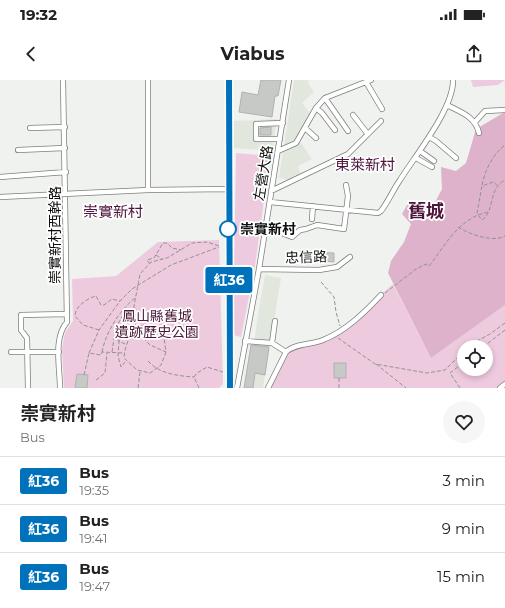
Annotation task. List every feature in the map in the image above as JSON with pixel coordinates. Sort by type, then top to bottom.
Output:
[{"type":"street","name":"崇實新村西幹路","points":[[60,388],[59,337],[62,328],[67,322],[66,172],[63,80]]},
{"type":"street","points":[[148,80],[148,190]]},
{"type":"street","points":[[229,80],[228,189],[230,388]]},
{"type":"street","name":"左營大路","points":[[237,388],[259,269],[289,80]]},
{"type":"street","points":[[270,202],[378,213],[381,211],[416,158],[447,105],[454,80]]},
{"type":"street","points":[[278,151],[295,144],[316,108],[325,98],[367,81],[382,109]]},
{"type":"street","points":[[325,98],[348,130]]},
{"type":"street","points":[[447,105],[464,112],[475,122],[479,133]]},
{"type":"street","points":[[316,108],[322,113],[335,130]]},
{"type":"street","points":[[475,122],[485,111],[505,110]]},
{"type":"street","points":[[352,114],[367,133]]},
{"type":"street","points":[[271,190],[348,154],[367,133],[381,121]]},
{"type":"street","points":[[280,139],[256,138],[256,124],[283,123]]},
{"type":"street","points":[[30,128],[64,127]]},
{"type":"street","points":[[305,128],[316,138]]},
{"type":"street","points":[[428,137],[436,141],[456,158]]},
{"type":"street","points":[[18,150],[65,148]]},
{"type":"street","points":[[420,151],[434,161]]},
{"type":"street","points":[[416,158],[432,167]]},
{"type":"street","points":[[0,177],[66,172]]},
{"type":"street","points":[[266,227],[292,237],[300,230],[315,225],[344,229],[348,196],[346,185]]},
{"type":"street","points":[[0,197],[148,190],[228,189]]},
{"type":"street","points":[[312,219],[313,206]]},
{"type":"street","name":"忠信路","points":[[259,269],[319,270],[337,266],[350,257]]},
{"type":"street","points":[[268,388],[290,347],[316,343],[335,335],[363,314],[381,295]]},
{"type":"street","points":[[28,388],[27,338],[21,330],[22,315],[67,314]]},
{"type":"street","points":[[272,343],[275,321]]},
{"type":"street","points":[[246,341],[272,343],[286,352]]},
{"type":"street","points":[[11,352],[59,352]]},
{"type":"street","points":[[500,388],[505,384]]},
{"type":"path","points":[[505,145],[500,149],[487,169],[478,199],[478,215],[482,220],[488,212],[497,185],[505,180]]},
{"type":"path","points":[[482,186],[493,182],[497,185]]},
{"type":"path","points":[[381,295],[416,268],[429,266],[458,227],[466,220],[488,212]]},
{"type":"path","points":[[458,227],[472,234],[490,238],[505,236]]},
{"type":"path","points":[[84,375],[89,353],[99,330],[120,301],[132,289],[138,287],[171,265],[219,246],[212,243],[196,242],[150,264],[140,274],[138,287],[136,297],[134,314],[137,329],[140,335],[150,344],[166,352]]},
{"type":"path","points":[[150,264],[147,260],[156,255],[161,246],[165,243],[172,248],[181,250]]},
{"type":"path","points":[[156,255],[162,259]]},
{"type":"path","points":[[321,282],[334,297],[340,328]]},
{"type":"path","points":[[99,330],[84,325],[75,316],[75,313],[80,305],[96,296],[101,306],[104,306],[112,299],[120,301]]},
{"type":"path","points":[[102,352],[104,341],[128,304],[136,297]]},
{"type":"path","points":[[112,353],[114,338],[120,328],[117,326],[123,315],[121,314]]},
{"type":"path","points":[[479,340],[505,323]]},
{"type":"path","points":[[146,324],[158,331],[164,338],[166,352],[161,365],[150,373],[140,372],[126,361],[124,353],[126,344],[137,329],[146,324]]},
{"type":"path","points":[[492,340],[505,330]]},
{"type":"path","points":[[117,333],[122,335],[119,341],[118,353],[121,367],[126,361]]},
{"type":"path","points":[[335,335],[347,346],[375,364],[406,388]]},
{"type":"path","points":[[114,338],[126,344]]},
{"type":"path","points":[[89,353],[101,355],[102,352],[124,353]]},
{"type":"path","points":[[96,380],[105,373],[107,352]]},
{"type":"path","points":[[375,364],[427,373],[445,370],[457,358]]},
{"type":"path","points":[[148,361],[157,368],[172,374],[194,378]]},
{"type":"path","points":[[194,378],[197,372],[207,367],[223,372]]},
{"type":"path","points":[[450,373],[457,368]]},
{"type":"path","points":[[445,370],[450,373],[460,388]]},
{"type":"path","points":[[138,388],[140,372]]},
{"type":"path","points":[[194,378],[199,388]]},
{"type":"path","points":[[339,378],[339,388]]},
{"type":"shaded area","points":[[294,80],[309,80],[308,83],[314,92],[302,103],[310,113],[296,140],[302,144],[312,159],[298,166],[301,175],[288,180],[279,178]]},
{"type":"shaded area","points":[[505,112],[505,305],[431,358],[388,273],[391,261],[404,242],[411,224],[402,214],[408,203],[432,208],[442,189],[441,167],[456,171],[466,163],[476,129]]},
{"type":"shaded area","points":[[277,119],[272,151],[234,148],[234,121]]},
{"type":"shaded area","points":[[265,275],[281,278],[263,388],[249,388],[257,320]]},
{"type":"green space","points":[[471,80],[505,80],[498,85],[473,87]]},
{"type":"green space","points":[[236,153],[270,156],[255,266],[241,337],[233,335]]},
{"type":"green space","name":"鳳山縣舊城 遺跡歷史公園","points":[[219,240],[223,384],[219,388],[64,388],[62,348],[65,333],[73,321],[72,279],[116,276],[158,242]]},
{"type":"green space","points":[[393,284],[431,358],[505,305],[505,383],[498,388],[268,388],[286,352],[335,335]]},
{"type":"building","points":[[261,80],[281,80],[278,96],[275,96],[272,117],[239,112],[242,92],[258,95]]},
{"type":"building","points":[[271,127],[271,135],[260,135],[260,128]]},
{"type":"building","points":[[301,250],[307,250],[307,252],[334,253],[334,262],[300,259]]},
{"type":"building","points":[[241,278],[245,278],[247,282],[245,286],[241,286],[239,284],[239,280]]},
{"type":"building","points":[[251,345],[269,347],[265,375],[255,373],[253,388],[244,388]]},
{"type":"building","points":[[334,363],[346,363],[346,378],[334,378]]},
{"type":"building","points":[[77,374],[88,375],[87,388],[75,388]]},
{"type":"bus line","name":"紅36","points":[[229,80],[228,189],[230,388]]},
{"type":"place","name":"崇實新村","points":[[228,229]]},
{"type":"district","name":"東萊新村","points":[[365,164]]},
{"type":"district","name":"崇實新村","points":[[113,211]]},
{"type":"district","name":"舊城","points":[[426,211]]}]
